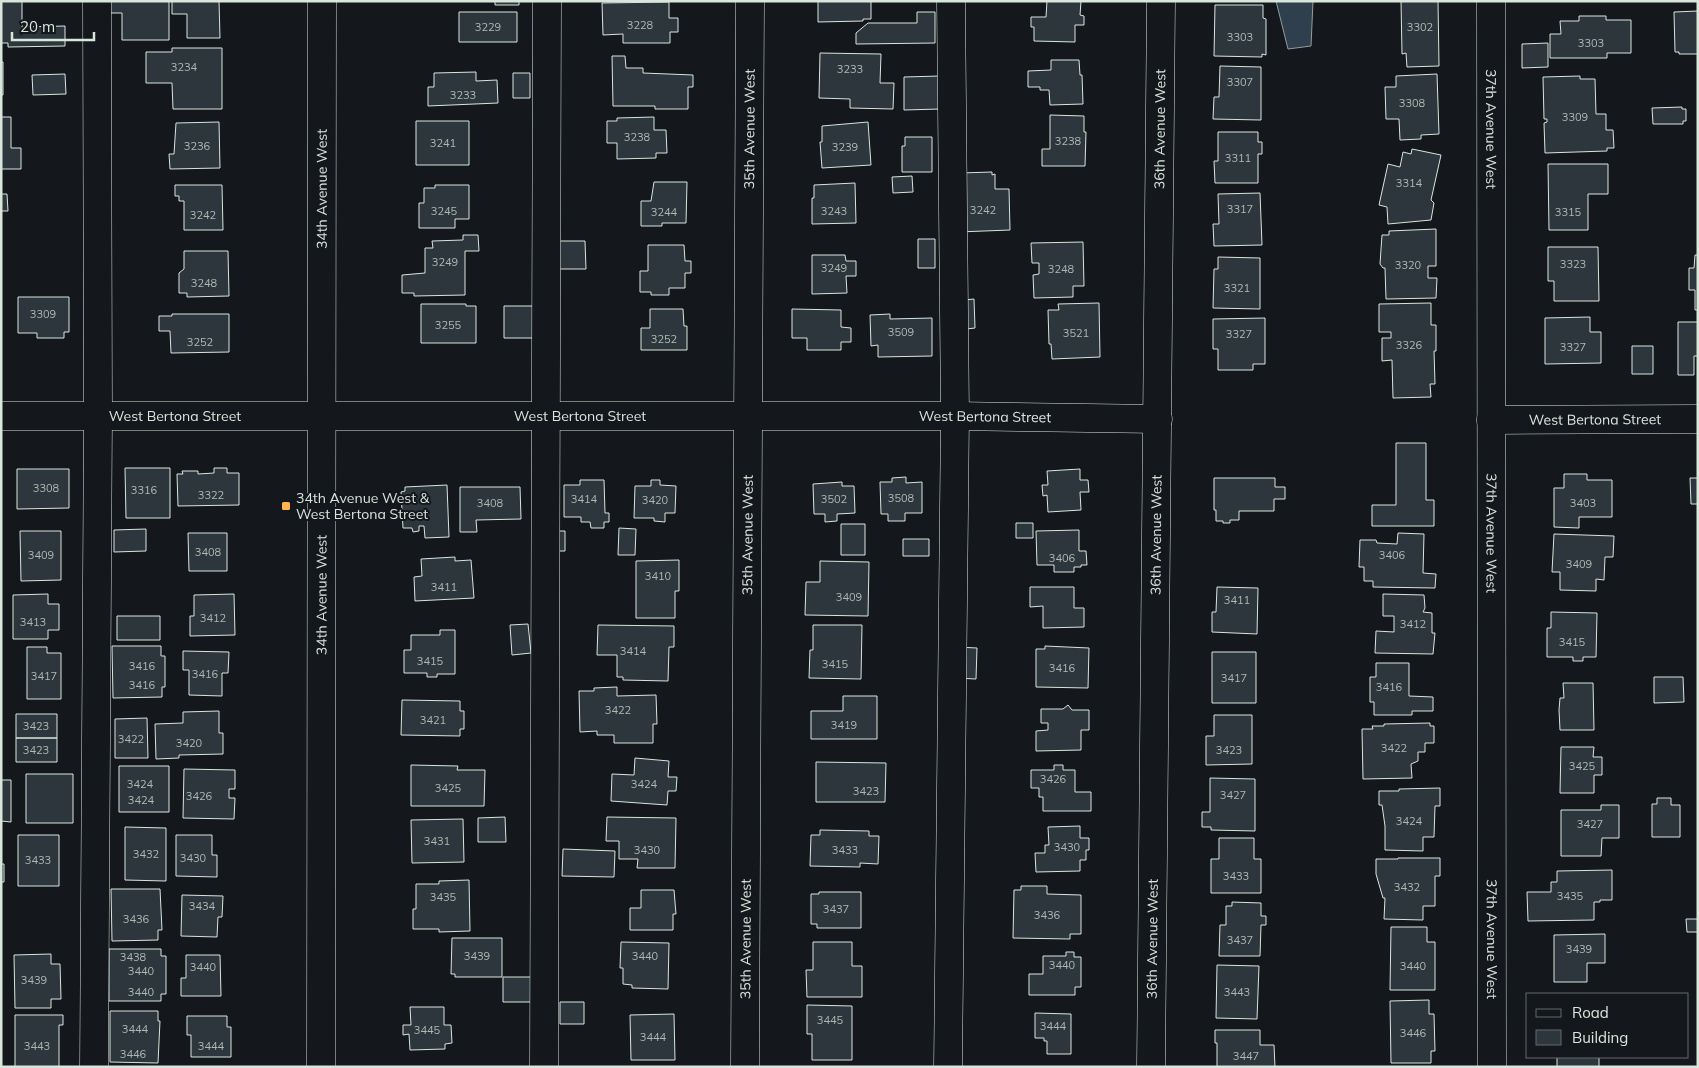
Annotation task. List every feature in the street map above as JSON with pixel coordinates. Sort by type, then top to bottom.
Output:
[{"type":"street","points":[[94,1067],[98,417],[97,1]]},
{"type":"street","name":"34th Avenue West","points":[[322,1],[322,1067]]},
{"type":"street","points":[[544,1067],[547,1]]},
{"type":"street","name":"35th Avenue West","points":[[745,1067],[750,1]]},
{"type":"street","points":[[948,1067],[956,416],[952,1]]},
{"type":"street","name":"36th Avenue West","points":[[1151,1067],[1161,1]]},
{"type":"street","name":"37th Avenue West","points":[[1491,1],[1492,1067]]},
{"type":"street","name":"West Bertona Street","points":[[1,416],[956,416],[1158,419]]},
{"type":"street","name":"West Bertona Street","points":[[1491,420],[1698,419]]},
{"type":"water","points":[[1276,1],[1313,1],[1311,46],[1288,49]]},
{"type":"building","points":[[1,1],[22,1],[22,27],[65,26],[65,46],[8,47],[8,43],[1,43]]},
{"type":"building","points":[[100,1],[169,1],[169,40],[122,40],[122,13],[100,13]]},
{"type":"building","points":[[172,1],[219,1],[220,38],[187,38],[187,14],[172,14]]},
{"type":"building","points":[[495,1],[519,1],[519,5],[495,5]]},
{"type":"building","points":[[818,1],[871,1],[871,19],[863,19],[863,21],[818,22]]},
{"type":"building","points":[[1047,1],[1081,1],[1080,15],[1084,16],[1084,25],[1075,25],[1075,42],[1034,41],[1034,27],[1031,27],[1031,17],[1046,17]]},
{"type":"building","points":[[1401,1],[1438,1],[1439,66],[1407,67],[1406,53],[1402,54]]},
{"type":"building","points":[[669,2],[669,18],[678,18],[678,32],[670,32],[670,43],[623,43],[623,34],[603,35],[602,3]]},
{"type":"building","points":[[1215,5],[1263,5],[1263,18],[1266,19],[1266,55],[1262,54],[1262,57],[1214,56]]},
{"type":"building","points":[[1698,11],[1698,54],[1679,54],[1679,52],[1675,52],[1674,12]]},
{"type":"building","points":[[459,12],[517,12],[517,42],[459,42]]},
{"type":"building","points":[[917,12],[935,12],[935,43],[856,44],[856,33],[868,23],[917,23]]},
{"type":"building","points":[[1579,16],[1606,16],[1606,20],[1631,20],[1631,53],[1607,53],[1607,58],[1550,58],[1550,34],[1561,34],[1560,21],[1579,21]]},
{"type":"building","points":[[1548,43],[1548,67],[1522,68],[1522,44]]},
{"type":"building","points":[[172,48],[222,48],[222,109],[173,109],[172,83],[146,83],[146,52],[172,52]]},
{"type":"building","points":[[820,53],[881,54],[880,83],[894,83],[893,109],[850,108],[850,99],[819,98]]},
{"type":"building","points":[[612,56],[625,56],[626,68],[643,68],[643,73],[693,75],[693,87],[688,87],[688,109],[655,109],[655,106],[613,106]]},
{"type":"building","points":[[1051,60],[1079,60],[1080,75],[1082,75],[1083,104],[1050,105],[1049,90],[1040,90],[1040,87],[1028,87],[1028,71],[1051,70]]},
{"type":"building","points":[[1,62],[3,62],[3,95],[1,95]]},
{"type":"building","points":[[1220,66],[1261,67],[1261,120],[1213,119],[1214,97],[1219,97]]},
{"type":"building","points":[[476,72],[476,81],[497,80],[498,103],[428,106],[428,87],[434,87],[434,73]]},
{"type":"building","points":[[513,73],[530,73],[530,98],[513,98]]},
{"type":"building","points":[[65,74],[66,94],[33,95],[32,75]]},
{"type":"building","points":[[1437,74],[1439,134],[1421,135],[1421,139],[1400,140],[1399,119],[1386,119],[1385,87],[1396,87],[1396,76]]},
{"type":"building","points":[[940,76],[940,109],[904,110],[904,77]]},
{"type":"building","points":[[1580,76],[1580,79],[1595,79],[1596,114],[1606,114],[1606,130],[1613,130],[1614,148],[1607,148],[1607,151],[1545,153],[1544,123],[1547,122],[1547,119],[1544,119],[1543,77]]},
{"type":"building","points":[[1682,107],[1682,109],[1686,109],[1686,121],[1683,121],[1683,124],[1653,124],[1652,108]]},
{"type":"building","points":[[1050,115],[1084,116],[1084,132],[1086,132],[1085,166],[1042,166],[1042,149],[1050,149]]},
{"type":"building","points":[[1,117],[11,117],[11,148],[21,148],[21,169],[1,169]]},
{"type":"building","points":[[654,117],[654,130],[666,130],[667,153],[656,153],[656,158],[617,159],[617,143],[607,143],[607,121],[617,121],[617,118]]},
{"type":"building","points":[[416,121],[469,121],[469,165],[416,165]]},
{"type":"building","points":[[219,122],[220,168],[170,169],[169,154],[174,154],[176,123]]},
{"type":"building","points":[[868,122],[871,165],[822,168],[820,142],[822,142],[822,126]]},
{"type":"building","points":[[1218,132],[1258,132],[1258,142],[1262,142],[1262,154],[1258,154],[1258,183],[1215,183],[1214,161],[1218,161]]},
{"type":"building","points":[[905,137],[932,137],[932,172],[902,172],[902,146],[905,146]]},
{"type":"building","points":[[1412,149],[1441,155],[1431,200],[1434,203],[1431,220],[1388,224],[1387,207],[1379,205],[1388,164],[1400,167],[1403,152],[1411,154]]},
{"type":"building","points":[[1548,164],[1608,164],[1608,194],[1588,194],[1588,230],[1549,230]]},
{"type":"building","points":[[992,172],[992,175],[995,174],[995,189],[1009,189],[1010,230],[958,232],[960,173]]},
{"type":"building","points":[[912,176],[913,192],[893,193],[892,177]]},
{"type":"building","points":[[654,182],[687,182],[686,223],[662,223],[662,226],[641,226],[641,201],[651,201]]},
{"type":"building","points":[[855,183],[856,223],[812,224],[814,185]]},
{"type":"building","points":[[175,185],[222,185],[223,230],[184,230],[184,201],[179,201],[179,196],[175,196]]},
{"type":"building","points":[[435,185],[469,185],[469,219],[455,219],[455,228],[419,228],[419,203],[424,203],[424,188],[435,188]]},
{"type":"building","points":[[1260,193],[1262,245],[1214,246],[1213,224],[1219,224],[1218,194]]},
{"type":"building","points":[[1,194],[7,194],[8,211],[1,211]]},
{"type":"building","points":[[1436,229],[1436,266],[1428,266],[1428,278],[1437,278],[1436,298],[1386,299],[1385,268],[1380,264],[1382,235],[1389,235],[1389,231]]},
{"type":"building","points":[[463,235],[478,235],[479,251],[465,251],[465,295],[414,296],[414,293],[402,293],[402,275],[425,273],[425,248],[433,248],[432,241],[463,240]]},
{"type":"building","points":[[918,239],[935,239],[935,268],[918,268]]},
{"type":"building","points":[[558,241],[585,241],[586,269],[558,269]]},
{"type":"building","points":[[1083,242],[1084,286],[1073,286],[1073,297],[1034,298],[1033,275],[1039,274],[1039,263],[1032,263],[1031,243]]},
{"type":"building","points":[[648,245],[684,245],[685,261],[691,261],[691,273],[685,273],[685,288],[669,288],[669,295],[651,295],[651,292],[640,292],[640,271],[648,271]]},
{"type":"building","points":[[1548,247],[1598,247],[1599,301],[1554,301],[1554,281],[1548,281]]},
{"type":"building","points":[[184,251],[228,251],[229,296],[187,297],[187,293],[179,293],[179,273],[184,269]]},
{"type":"building","points":[[812,255],[845,255],[846,261],[856,261],[856,276],[846,276],[847,293],[812,294]]},
{"type":"building","points":[[1695,255],[1698,255],[1698,310],[1695,310],[1695,290],[1689,290],[1689,268],[1694,268]]},
{"type":"building","points":[[1218,257],[1260,258],[1260,309],[1213,308],[1214,269],[1218,269]]},
{"type":"building","points":[[18,297],[69,297],[69,332],[64,332],[64,338],[37,338],[37,333],[18,333]]},
{"type":"building","points":[[974,299],[975,328],[958,330],[955,301]]},
{"type":"building","points":[[1099,303],[1100,357],[1052,359],[1051,344],[1049,344],[1048,310],[1059,310],[1058,304]]},
{"type":"building","points":[[1431,303],[1431,325],[1436,325],[1436,351],[1434,351],[1435,384],[1430,384],[1431,397],[1393,398],[1392,360],[1382,361],[1382,338],[1391,338],[1391,332],[1379,332],[1379,304]]},
{"type":"building","points":[[421,304],[466,304],[466,306],[476,306],[476,343],[421,343]]},
{"type":"building","points":[[504,306],[535,306],[535,338],[504,338]]},
{"type":"building","points":[[650,309],[683,309],[684,326],[687,326],[687,350],[641,350],[641,328],[650,328]]},
{"type":"building","points":[[792,309],[841,310],[841,327],[851,328],[851,342],[841,342],[841,350],[807,350],[807,338],[792,338]]},
{"type":"building","points":[[172,314],[229,314],[229,352],[171,353],[170,331],[159,331],[159,316],[172,316]]},
{"type":"building","points":[[890,314],[890,319],[932,318],[932,356],[878,357],[878,345],[871,346],[870,315]]},
{"type":"building","points":[[1590,317],[1590,332],[1601,332],[1601,363],[1545,364],[1545,318]]},
{"type":"building","points":[[1265,318],[1265,364],[1253,364],[1253,370],[1218,370],[1218,349],[1213,349],[1213,319]]},
{"type":"building","points":[[1678,322],[1698,322],[1698,356],[1694,356],[1694,375],[1678,375]]},
{"type":"building","points":[[1632,346],[1653,346],[1653,374],[1632,374]]},
{"type":"building","points":[[1396,443],[1426,443],[1426,500],[1434,500],[1434,526],[1372,526],[1372,505],[1396,505]]},
{"type":"building","points":[[125,468],[170,468],[170,518],[126,518]]},
{"type":"building","points":[[214,468],[227,468],[227,473],[239,473],[239,505],[178,506],[177,474],[183,474],[182,471],[198,471],[198,474],[214,473]]},
{"type":"building","points":[[17,469],[69,469],[69,508],[17,509]]},
{"type":"building","points":[[1080,469],[1080,480],[1088,480],[1089,492],[1080,492],[1081,510],[1048,512],[1047,495],[1043,496],[1042,485],[1048,485],[1047,471]]},
{"type":"building","points":[[1564,474],[1587,474],[1587,480],[1612,480],[1612,517],[1579,517],[1579,528],[1554,527],[1554,488],[1564,488]]},
{"type":"building","points":[[906,477],[906,483],[922,482],[922,513],[905,513],[905,521],[888,521],[888,514],[881,514],[880,482],[892,482],[892,478]]},
{"type":"building","points":[[1214,478],[1275,478],[1275,487],[1285,487],[1285,499],[1274,499],[1274,511],[1239,511],[1239,520],[1230,520],[1230,523],[1216,521]]},
{"type":"building","points":[[1690,478],[1698,478],[1698,504],[1691,504]]},
{"type":"building","points":[[580,480],[604,480],[605,513],[609,513],[609,522],[604,522],[604,528],[591,528],[590,522],[581,522],[581,517],[564,517],[564,485],[580,485]]},
{"type":"building","points":[[651,480],[660,480],[660,485],[676,486],[675,513],[665,513],[665,522],[654,521],[654,518],[634,518],[635,486],[651,486]]},
{"type":"building","points":[[842,482],[842,486],[854,486],[855,513],[837,514],[837,521],[825,522],[825,514],[814,514],[813,484]]},
{"type":"building","points":[[447,485],[449,537],[425,538],[424,526],[419,526],[419,531],[413,532],[412,528],[403,528],[401,492],[405,491],[405,487]]},
{"type":"building","points":[[460,487],[520,487],[521,519],[476,520],[477,532],[460,532]]},
{"type":"building","points":[[1016,523],[1033,523],[1033,538],[1016,538]]},
{"type":"building","points":[[841,524],[865,524],[865,555],[841,555]]},
{"type":"building","points":[[619,528],[636,529],[635,555],[618,555]]},
{"type":"building","points":[[146,529],[146,551],[114,552],[114,530]]},
{"type":"building","points":[[1079,530],[1079,551],[1086,551],[1087,565],[1074,567],[1074,572],[1054,572],[1054,565],[1037,565],[1036,531]]},
{"type":"building","points":[[20,531],[61,531],[61,580],[21,581]]},
{"type":"building","points":[[548,531],[565,531],[565,551],[549,551]]},
{"type":"building","points":[[188,533],[227,533],[227,571],[189,571]]},
{"type":"building","points":[[1398,533],[1424,534],[1423,573],[1436,574],[1435,588],[1373,587],[1373,581],[1364,581],[1364,567],[1359,567],[1360,540],[1376,540],[1377,543],[1397,544]]},
{"type":"building","points":[[1554,534],[1614,536],[1613,557],[1605,557],[1604,580],[1596,579],[1596,591],[1560,590],[1560,572],[1552,572]]},
{"type":"building","points":[[903,539],[929,539],[929,556],[903,556]]},
{"type":"building","points":[[455,557],[455,561],[471,560],[474,598],[415,601],[414,577],[422,576],[421,559]]},
{"type":"building","points":[[679,560],[679,591],[675,591],[675,618],[636,618],[636,561]]},
{"type":"building","points":[[820,561],[869,562],[868,616],[805,615],[806,582],[820,582]]},
{"type":"building","points":[[1030,587],[1074,587],[1074,608],[1084,608],[1084,627],[1043,628],[1043,606],[1030,607]]},
{"type":"building","points":[[1217,587],[1258,588],[1257,634],[1212,632],[1212,612],[1216,612]]},
{"type":"building","points":[[48,594],[48,604],[59,604],[59,630],[48,630],[48,639],[13,639],[13,595]]},
{"type":"building","points":[[234,594],[235,635],[190,636],[190,616],[194,616],[194,595]]},
{"type":"building","points":[[1383,594],[1424,595],[1425,608],[1423,612],[1432,613],[1432,633],[1435,633],[1433,654],[1375,653],[1376,631],[1394,632],[1394,616],[1383,616]]},
{"type":"building","points":[[1551,612],[1597,613],[1596,657],[1583,657],[1583,661],[1573,661],[1573,657],[1547,657],[1547,628],[1551,628]]},
{"type":"building","points":[[117,616],[160,616],[160,640],[117,640]]},
{"type":"building","points":[[528,624],[531,653],[512,655],[510,625]]},
{"type":"building","points":[[598,625],[674,626],[674,647],[669,647],[668,681],[623,680],[623,677],[617,677],[617,655],[597,655]]},
{"type":"building","points":[[813,625],[862,625],[861,679],[809,678],[810,650],[813,650]]},
{"type":"building","points":[[440,630],[455,630],[455,674],[437,674],[437,677],[427,677],[427,673],[404,673],[404,650],[411,650],[411,635],[440,635]]},
{"type":"building","points":[[112,646],[161,646],[161,656],[165,656],[165,687],[162,687],[162,697],[113,698]]},
{"type":"building","points":[[1045,646],[1089,648],[1088,688],[1036,687],[1036,649],[1045,649]]},
{"type":"building","points":[[27,647],[47,647],[47,653],[61,653],[61,699],[27,699]]},
{"type":"building","points":[[957,647],[977,648],[976,679],[956,678]]},
{"type":"building","points":[[183,651],[229,652],[228,673],[222,673],[222,696],[189,695],[189,670],[183,670]]},
{"type":"building","points":[[1212,652],[1256,652],[1256,703],[1212,703]]},
{"type":"building","points":[[1376,663],[1409,663],[1409,696],[1433,697],[1433,711],[1412,711],[1412,715],[1374,715],[1374,702],[1370,702],[1370,677],[1376,677]]},
{"type":"building","points":[[1654,677],[1683,677],[1684,702],[1654,703]]},
{"type":"building","points":[[1563,683],[1593,683],[1594,730],[1560,730],[1559,710],[1560,698],[1564,698]]},
{"type":"building","points":[[617,687],[617,696],[656,695],[657,724],[653,724],[653,743],[614,743],[614,735],[597,735],[597,731],[580,732],[579,691],[594,691],[594,688]]},
{"type":"building","points":[[843,696],[877,696],[877,739],[811,739],[811,711],[843,711]]},
{"type":"building","points":[[402,700],[460,701],[460,711],[464,711],[464,729],[460,729],[460,736],[401,735]]},
{"type":"building","points":[[1068,705],[1072,710],[1089,710],[1089,730],[1081,730],[1081,750],[1036,751],[1036,731],[1048,730],[1048,723],[1041,723],[1041,709],[1063,709]]},
{"type":"building","points":[[219,711],[219,733],[223,733],[223,754],[179,755],[179,758],[156,759],[155,724],[183,723],[183,712]]},
{"type":"building","points":[[16,714],[57,714],[57,738],[16,738]]},
{"type":"building","points":[[1214,715],[1252,715],[1252,764],[1206,765],[1206,736],[1214,736]]},
{"type":"building","points":[[147,718],[148,758],[115,758],[115,719]]},
{"type":"building","points":[[1430,723],[1430,726],[1434,726],[1434,743],[1425,743],[1425,752],[1418,752],[1418,761],[1411,764],[1412,778],[1363,779],[1362,729],[1373,729],[1372,726],[1384,726],[1384,724]]},
{"type":"building","points":[[16,738],[57,738],[57,762],[16,762]]},
{"type":"building","points":[[1561,747],[1594,747],[1593,757],[1602,757],[1602,775],[1594,775],[1594,793],[1560,793]]},
{"type":"building","points":[[635,758],[669,761],[668,777],[677,777],[676,791],[668,791],[667,805],[611,801],[612,774],[634,775]]},
{"type":"building","points":[[816,762],[886,763],[885,802],[816,802]]},
{"type":"building","points":[[411,765],[458,766],[457,770],[485,770],[484,806],[411,806]]},
{"type":"building","points":[[1054,765],[1063,765],[1063,770],[1075,770],[1075,792],[1091,792],[1091,811],[1043,811],[1043,797],[1039,797],[1039,788],[1031,788],[1031,770],[1054,770]]},
{"type":"building","points":[[119,766],[169,766],[169,812],[119,812]]},
{"type":"building","points":[[184,769],[235,770],[235,789],[229,789],[229,798],[235,798],[234,819],[183,818]]},
{"type":"building","points":[[26,774],[73,774],[73,823],[26,823]]},
{"type":"building","points":[[1210,778],[1255,779],[1255,831],[1211,830],[1211,827],[1202,827],[1202,812],[1210,812]]},
{"type":"building","points":[[1,780],[11,780],[11,822],[1,821]]},
{"type":"building","points":[[1440,788],[1440,806],[1435,806],[1434,837],[1423,837],[1423,851],[1385,850],[1385,826],[1382,805],[1379,805],[1379,791]]},
{"type":"building","points":[[1657,798],[1671,798],[1671,805],[1680,805],[1680,837],[1652,837],[1652,804],[1657,804]]},
{"type":"building","points":[[1601,805],[1619,805],[1619,838],[1602,838],[1601,856],[1561,856],[1561,810],[1601,810]]},
{"type":"building","points":[[505,817],[506,842],[478,842],[478,818]]},
{"type":"building","points":[[607,817],[676,818],[675,868],[637,868],[638,859],[619,859],[619,841],[606,841]]},
{"type":"building","points":[[463,819],[464,862],[412,863],[411,820]]},
{"type":"building","points":[[1080,826],[1080,838],[1089,838],[1089,850],[1086,850],[1086,860],[1080,860],[1080,871],[1036,872],[1035,853],[1045,853],[1045,845],[1049,845],[1048,827]]},
{"type":"building","points":[[125,827],[166,828],[166,881],[125,880]]},
{"type":"building","points":[[820,830],[869,831],[869,836],[879,836],[878,864],[860,863],[860,867],[810,866],[811,835],[820,835]]},
{"type":"building","points":[[18,835],[59,835],[59,886],[18,886]]},
{"type":"building","points":[[176,835],[212,835],[212,855],[217,855],[217,877],[176,876]]},
{"type":"building","points":[[1219,838],[1254,838],[1254,859],[1261,859],[1261,893],[1211,893],[1211,859],[1219,859]]},
{"type":"building","points":[[563,849],[615,851],[614,877],[562,876]]},
{"type":"building","points":[[1440,858],[1440,876],[1435,876],[1435,906],[1423,906],[1423,920],[1384,919],[1385,898],[1383,898],[1376,874],[1376,859]]},
{"type":"building","points":[[1,864],[4,864],[4,882],[1,882]]},
{"type":"building","points":[[1612,870],[1612,900],[1594,902],[1594,920],[1528,921],[1527,892],[1551,892],[1551,882],[1557,882],[1557,871]]},
{"type":"building","points":[[469,880],[470,931],[439,932],[439,929],[413,929],[413,909],[416,909],[416,884],[439,884],[439,881]]},
{"type":"building","points":[[1021,886],[1047,886],[1047,894],[1081,895],[1081,934],[1070,934],[1070,939],[1013,938],[1014,890],[1021,890]]},
{"type":"building","points":[[111,889],[160,889],[162,930],[158,930],[158,940],[112,941]]},
{"type":"building","points":[[641,890],[674,890],[676,914],[673,914],[673,930],[630,930],[630,908],[641,908]]},
{"type":"building","points":[[819,892],[861,892],[861,928],[817,928],[817,924],[811,924],[811,894],[819,894]]},
{"type":"building","points":[[182,895],[223,896],[222,917],[218,917],[217,937],[181,936]]},
{"type":"building","points":[[1232,902],[1261,903],[1261,916],[1266,916],[1266,925],[1261,925],[1260,956],[1219,956],[1220,925],[1226,925],[1226,906],[1232,906]]},
{"type":"building","points":[[1686,919],[1698,919],[1698,932],[1687,932]]},
{"type":"building","points":[[1391,927],[1427,927],[1427,942],[1435,942],[1435,990],[1390,990]]},
{"type":"building","points":[[1605,934],[1605,963],[1587,963],[1587,982],[1554,982],[1554,935]]},
{"type":"building","points":[[452,938],[502,938],[502,977],[455,977],[455,974],[451,974]]},
{"type":"building","points":[[621,942],[669,943],[668,989],[632,988],[632,985],[623,984],[623,968],[620,968]]},
{"type":"building","points":[[813,942],[852,942],[852,966],[862,966],[862,997],[807,997],[806,970],[813,970]]},
{"type":"building","points":[[109,949],[161,949],[161,956],[166,956],[166,994],[161,994],[161,1001],[109,1001]]},
{"type":"building","points":[[1066,952],[1074,952],[1074,957],[1081,957],[1081,987],[1075,987],[1075,995],[1029,995],[1029,974],[1043,974],[1043,956],[1066,956]]},
{"type":"building","points":[[51,954],[51,964],[60,964],[61,999],[51,999],[51,1008],[15,1008],[14,955]]},
{"type":"building","points":[[186,955],[220,955],[221,996],[181,996],[181,978],[186,978]]},
{"type":"building","points":[[1217,965],[1259,966],[1257,1019],[1216,1018]]},
{"type":"building","points":[[503,977],[531,977],[531,1002],[503,1002]]},
{"type":"building","points":[[1429,1000],[1429,1014],[1434,1014],[1435,1051],[1431,1051],[1431,1063],[1391,1063],[1390,1001]]},
{"type":"building","points":[[560,1002],[584,1002],[584,1024],[560,1024]]},
{"type":"building","points":[[807,1005],[852,1006],[852,1060],[812,1060],[812,1034],[807,1034]]},
{"type":"building","points":[[410,1007],[444,1007],[444,1025],[451,1025],[452,1043],[445,1044],[445,1049],[410,1050],[409,1034],[403,1035],[403,1025],[411,1025]]},
{"type":"building","points":[[110,1011],[158,1011],[158,1021],[160,1021],[158,1063],[110,1062]]},
{"type":"building","points":[[1035,1013],[1071,1014],[1071,1054],[1047,1054],[1047,1041],[1044,1041],[1044,1038],[1035,1038]]},
{"type":"building","points":[[674,1014],[675,1060],[631,1060],[630,1015]]},
{"type":"building","points":[[15,1015],[63,1015],[63,1025],[59,1025],[59,1067],[15,1067]]},
{"type":"building","points":[[187,1016],[227,1016],[227,1027],[231,1027],[231,1057],[191,1057],[191,1035],[187,1035]]},
{"type":"building","points":[[1215,1030],[1260,1030],[1260,1045],[1274,1045],[1275,1067],[1217,1067]]},
{"type":"building","points":[[1557,1058],[1599,1058],[1599,1067],[1557,1067]]},
{"type":"place","name":"34th Avenue West & West Bertona Street","points":[[286,506]]}]
